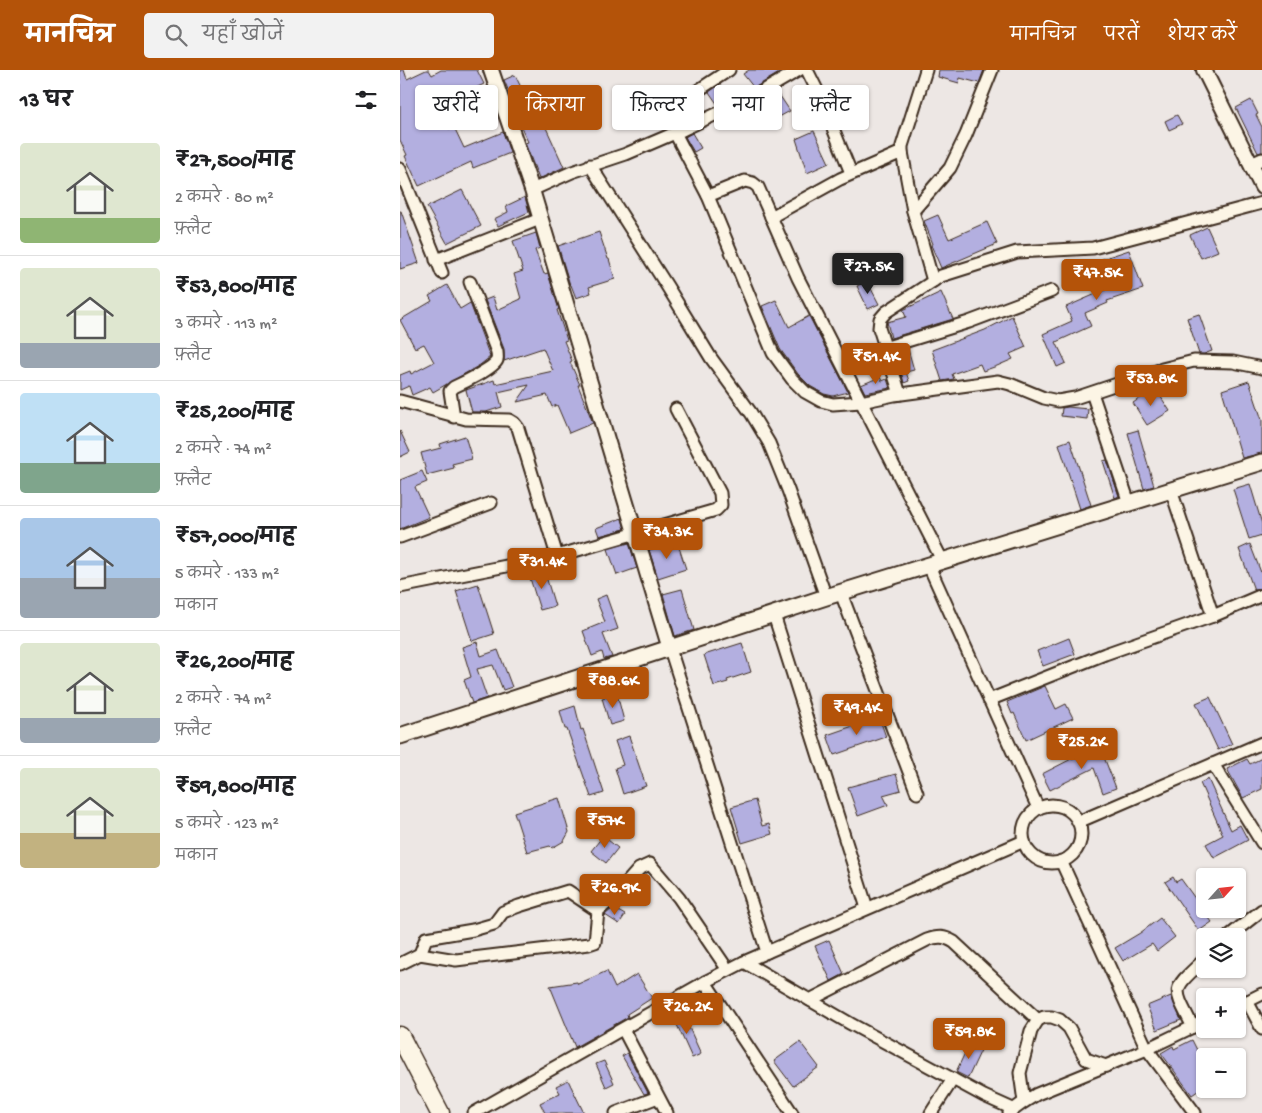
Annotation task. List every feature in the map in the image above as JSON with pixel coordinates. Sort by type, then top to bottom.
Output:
[{"type":"main road","points":[[400,736],[841,593],[1262,462]]},
{"type":"main road","points":[[400,1036],[440,1113]]},
{"type":"street","points":[[491,70],[532,190],[670,649],[767,952]]},
{"type":"street","points":[[728,70],[682,102],[677,108],[678,131],[708,196],[765,336],[781,366],[805,392],[821,401],[833,404],[861,402],[900,394],[998,381],[1044,398],[1058,401],[1092,393],[1162,369],[1194,361],[1233,362],[1262,368]]},
{"type":"street","points":[[532,190],[590,166],[626,154],[678,131],[753,97],[798,70]]},
{"type":"street","points":[[807,70],[820,96],[851,173]]},
{"type":"street","points":[[926,70],[902,146],[902,152],[912,211],[933,281]]},
{"type":"street","points":[[912,211],[950,168],[966,135],[992,70]]},
{"type":"street","points":[[1204,70],[1256,162],[1262,187]]},
{"type":"street","points":[[771,217],[851,173],[902,152]]},
{"type":"street","points":[[590,166],[711,358],[751,413],[769,443],[788,490],[826,598]]},
{"type":"street","points":[[400,169],[442,273]]},
{"type":"street","points":[[708,196],[745,181],[749,181],[758,188],[798,278],[861,402],[936,564],[989,700],[1038,808]]},
{"type":"street","points":[[900,394],[884,348],[879,328],[880,319],[886,312],[941,276],[1017,252],[1093,248],[1262,203]]},
{"type":"street","points":[[436,260],[538,213]]},
{"type":"street","points":[[454,417],[450,391],[496,363],[498,358],[470,282]]},
{"type":"street","points":[[884,348],[969,322],[1052,291]]},
{"type":"street","points":[[1092,393],[1129,503]]},
{"type":"street","points":[[400,401],[454,417],[509,420],[514,423],[518,428],[557,556]]},
{"type":"street","points":[[401,583],[557,556],[716,510],[720,505],[720,494],[676,409]]},
{"type":"street","points":[[1171,490],[1213,616]]},
{"type":"street","points":[[400,537],[491,503]]},
{"type":"street","points":[[841,593],[918,793]]},
{"type":"street","points":[[989,700],[1104,654],[1213,616],[1262,595]]},
{"type":"street","points":[[774,615],[867,908]]},
{"type":"street","points":[[1078,822],[1262,743]]},
{"type":"street","points":[[1213,764],[1262,843]]},
{"type":"street","points":[[1046,805],[1056,805],[1065,808],[1073,814],[1078,822],[1080,832],[1076,850],[1069,857],[1061,861],[1042,861],[1034,857],[1028,850],[1023,832],[1025,822],[1030,814],[1038,808],[1046,805]]},
{"type":"street","points":[[474,1113],[705,982],[744,962],[1024,841]]},
{"type":"street","points":[[1061,861],[1147,1050],[1195,1113]]},
{"type":"street","points":[[400,964],[420,954],[456,960],[595,942],[598,911],[615,896],[639,869],[650,864],[679,898],[728,970]]},
{"type":"street","points":[[420,954],[426,938],[473,930],[494,924],[503,912],[568,891],[598,911]]},
{"type":"street","points":[[1239,928],[1262,910]]},
{"type":"street","points":[[810,1000],[936,936],[945,937],[954,942],[1038,1020]]},
{"type":"street","points":[[744,962],[1011,1111],[1024,1102],[1147,1050],[1196,1026]]},
{"type":"street","points":[[1193,1027],[1178,998],[1177,989],[1196,968]]},
{"type":"street","points":[[705,982],[792,1113]]},
{"type":"street","points":[[1246,1001],[1262,994]]},
{"type":"street","points":[[1246,1008],[1262,1030]]},
{"type":"street","points":[[1024,1102],[1020,1073],[1031,1031],[1038,1020],[1044,1017],[1060,1020],[1069,1028],[1086,1059],[1106,1066]]},
{"type":"street","points":[[623,1029],[667,1113]]},
{"type":"street","points":[[931,1113],[953,1079]]},
{"type":"street","points":[[616,1113],[658,1097]]},
{"type":"building","points":[[400,70],[404,70],[407,79],[426,70],[429,70],[432,75],[441,70],[477,70],[484,84],[482,85],[415,85],[415,130],[455,130],[464,148],[503,132],[510,153],[473,168],[471,162],[419,186],[400,140]]},
{"type":"building","points":[[749,70],[784,70],[759,85],[752,85],[743,74]]},
{"type":"building","points":[[939,70],[984,70],[979,83],[960,78],[959,83],[938,77]]},
{"type":"building","points":[[515,75],[520,85],[508,85],[508,90],[504,80]]},
{"type":"building","points":[[714,88],[714,99],[709,92]]},
{"type":"building","points":[[782,99],[790,111],[782,115]]},
{"type":"building","points":[[1251,100],[1262,127],[1262,152],[1258,153],[1236,108]]},
{"type":"building","points":[[1177,115],[1182,124],[1169,130],[1165,121]]},
{"type":"building","points":[[522,130],[547,130],[564,167],[539,179],[525,143],[528,142]]},
{"type":"building","points":[[814,131],[829,163],[807,173],[796,139]]},
{"type":"building","points":[[692,133],[701,148],[694,152],[685,137]]},
{"type":"building","points":[[462,190],[481,226],[447,243],[427,207]]},
{"type":"building","points":[[525,197],[529,212],[498,226],[494,219],[508,212],[506,206]]},
{"type":"building","points":[[400,211],[419,263],[400,269]]},
{"type":"building","points":[[938,215],[949,239],[987,222],[997,244],[941,268],[931,245],[933,244],[924,221]]},
{"type":"building","points":[[1207,227],[1218,251],[1201,258],[1190,235]]},
{"type":"building","points":[[599,232],[615,279],[589,287],[591,293],[576,298],[558,246]]},
{"type":"building","points":[[536,233],[540,248],[535,250],[544,274],[548,273],[567,340],[564,341],[572,361],[570,362],[593,423],[569,433],[557,405],[552,407],[547,395],[517,402],[529,385],[498,392],[502,407],[486,412],[472,412],[466,390],[494,380],[495,384],[553,371],[543,348],[504,361],[504,349],[485,300],[493,297],[497,310],[521,299],[514,274],[523,271],[513,241]]},
{"type":"building","points":[[1129,250],[1143,289],[1107,301],[1108,303],[1085,313],[1091,326],[1056,342],[1066,363],[1057,367],[1043,334],[1072,321],[1066,307],[1112,287],[1102,259]]},
{"type":"building","points":[[867,281],[879,304],[868,309],[857,286]]},
{"type":"building","points":[[447,285],[460,309],[470,303],[490,357],[480,365],[433,392],[430,387],[412,395],[409,386],[400,390],[400,375],[410,371],[411,374],[434,362],[424,344],[415,348],[400,320],[432,301],[429,296]]},
{"type":"building","points":[[941,292],[953,319],[891,338],[887,322],[906,317],[903,310]]},
{"type":"building","points":[[776,300],[789,327],[809,316],[848,392],[833,396],[824,394],[810,386],[798,374],[780,349],[762,306]]},
{"type":"building","points":[[1199,314],[1212,351],[1204,354],[1199,354],[1187,318]]},
{"type":"building","points":[[1012,316],[1026,347],[1010,354],[1013,359],[997,366],[983,371],[980,364],[952,374],[954,379],[942,381],[932,350],[985,330]]},
{"type":"building","points":[[908,349],[914,370],[906,372],[909,381],[904,383],[896,352]]},
{"type":"building","points":[[880,377],[882,381],[887,379],[890,388],[865,393],[861,385]]},
{"type":"building","points":[[1249,381],[1262,420],[1262,453],[1242,458],[1222,390]]},
{"type":"building","points":[[1155,388],[1170,411],[1147,425],[1133,403]]},
{"type":"building","points":[[1062,408],[1088,409],[1087,419],[1061,416]]},
{"type":"building","points":[[1138,430],[1154,486],[1144,489],[1128,433]]},
{"type":"building","points":[[400,431],[410,452],[400,457]]},
{"type":"building","points":[[465,436],[472,459],[452,464],[454,468],[427,475],[421,453],[441,448],[440,444]]},
{"type":"building","points":[[1070,440],[1091,505],[1080,509],[1059,444]]},
{"type":"building","points":[[1107,460],[1119,496],[1115,498],[1103,461]]},
{"type":"building","points":[[422,471],[427,482],[415,487],[429,517],[400,529],[400,480]]},
{"type":"building","points":[[1250,484],[1262,524],[1262,535],[1249,539],[1233,489]]},
{"type":"building","points":[[622,518],[625,529],[599,536],[596,528]]},
{"type":"building","points":[[677,541],[686,569],[658,578],[649,550]]},
{"type":"building","points":[[629,543],[637,568],[617,575],[608,549]]},
{"type":"building","points":[[1250,544],[1262,575],[1262,588],[1254,590],[1239,549]]},
{"type":"building","points":[[544,570],[555,606],[540,610],[529,575]]},
{"type":"building","points":[[478,584],[494,634],[472,641],[456,591]]},
{"type":"building","points":[[682,589],[694,630],[675,636],[663,594]]},
{"type":"building","points":[[606,595],[618,629],[603,634],[612,657],[604,659],[602,652],[592,656],[583,631],[605,622],[596,599]]},
{"type":"building","points":[[1069,638],[1075,654],[1043,666],[1037,651]]},
{"type":"building","points":[[477,642],[481,656],[498,650],[512,687],[503,690],[493,665],[477,669],[487,698],[472,703],[464,680],[471,677],[462,647]]},
{"type":"building","points":[[742,643],[751,672],[714,686],[704,655]]},
{"type":"building","points":[[1045,686],[1056,709],[1066,704],[1073,718],[1026,740],[1007,702]]},
{"type":"building","points":[[617,694],[624,721],[610,725],[602,698]]},
{"type":"building","points":[[1210,697],[1232,744],[1218,750],[1196,703]]},
{"type":"building","points":[[575,706],[581,730],[583,729],[604,793],[591,797],[560,711]]},
{"type":"building","points":[[879,717],[886,737],[834,755],[827,735]]},
{"type":"building","points":[[629,736],[646,786],[623,794],[615,768],[623,765],[615,741]]},
{"type":"building","points":[[1100,747],[1116,788],[1103,793],[1094,768],[1050,790],[1042,774],[1085,752]]},
{"type":"building","points":[[1262,758],[1262,789],[1243,798],[1227,769],[1247,759],[1250,764]]},
{"type":"building","points":[[896,774],[901,790],[883,795],[888,805],[858,816],[848,787]]},
{"type":"building","points":[[1208,779],[1231,830],[1240,825],[1248,840],[1214,858],[1206,844],[1223,835],[1200,783]]},
{"type":"building","points":[[559,798],[569,832],[564,841],[552,848],[550,846],[527,852],[514,812]]},
{"type":"building","points":[[755,800],[762,826],[769,824],[772,834],[742,843],[731,807]]},
{"type":"building","points":[[603,836],[618,848],[606,863],[591,851]]},
{"type":"building","points":[[1173,877],[1176,882],[1181,879],[1196,900],[1196,918],[1209,918],[1212,922],[1203,928],[1197,928],[1165,882]]},
{"type":"building","points":[[613,908],[625,915],[619,924],[605,915]]},
{"type":"building","points":[[1160,918],[1175,937],[1157,951],[1152,944],[1123,961],[1115,948]]},
{"type":"building","points":[[829,940],[844,974],[831,981],[815,946]]},
{"type":"building","points":[[607,971],[615,988],[637,974],[652,998],[627,1014],[628,1017],[575,1047],[550,986],[577,982],[578,984]]},
{"type":"building","points":[[1171,996],[1181,1020],[1157,1030],[1147,1006]]},
{"type":"building","points":[[682,1012],[701,1054],[692,1058],[673,1016]]},
{"type":"building","points":[[1192,1040],[1196,1048],[1196,1092],[1192,1095],[1161,1053],[1173,1046],[1174,1049]]},
{"type":"building","points":[[800,1042],[819,1067],[793,1086],[774,1061]]},
{"type":"building","points":[[970,1042],[982,1048],[968,1078],[956,1072]]},
{"type":"building","points":[[627,1053],[648,1093],[644,1094],[622,1056]]},
{"type":"building","points":[[604,1061],[614,1083],[606,1087],[596,1064]]},
{"type":"building","points":[[568,1080],[584,1113],[545,1113],[540,1103],[560,1093],[556,1086]]}]
